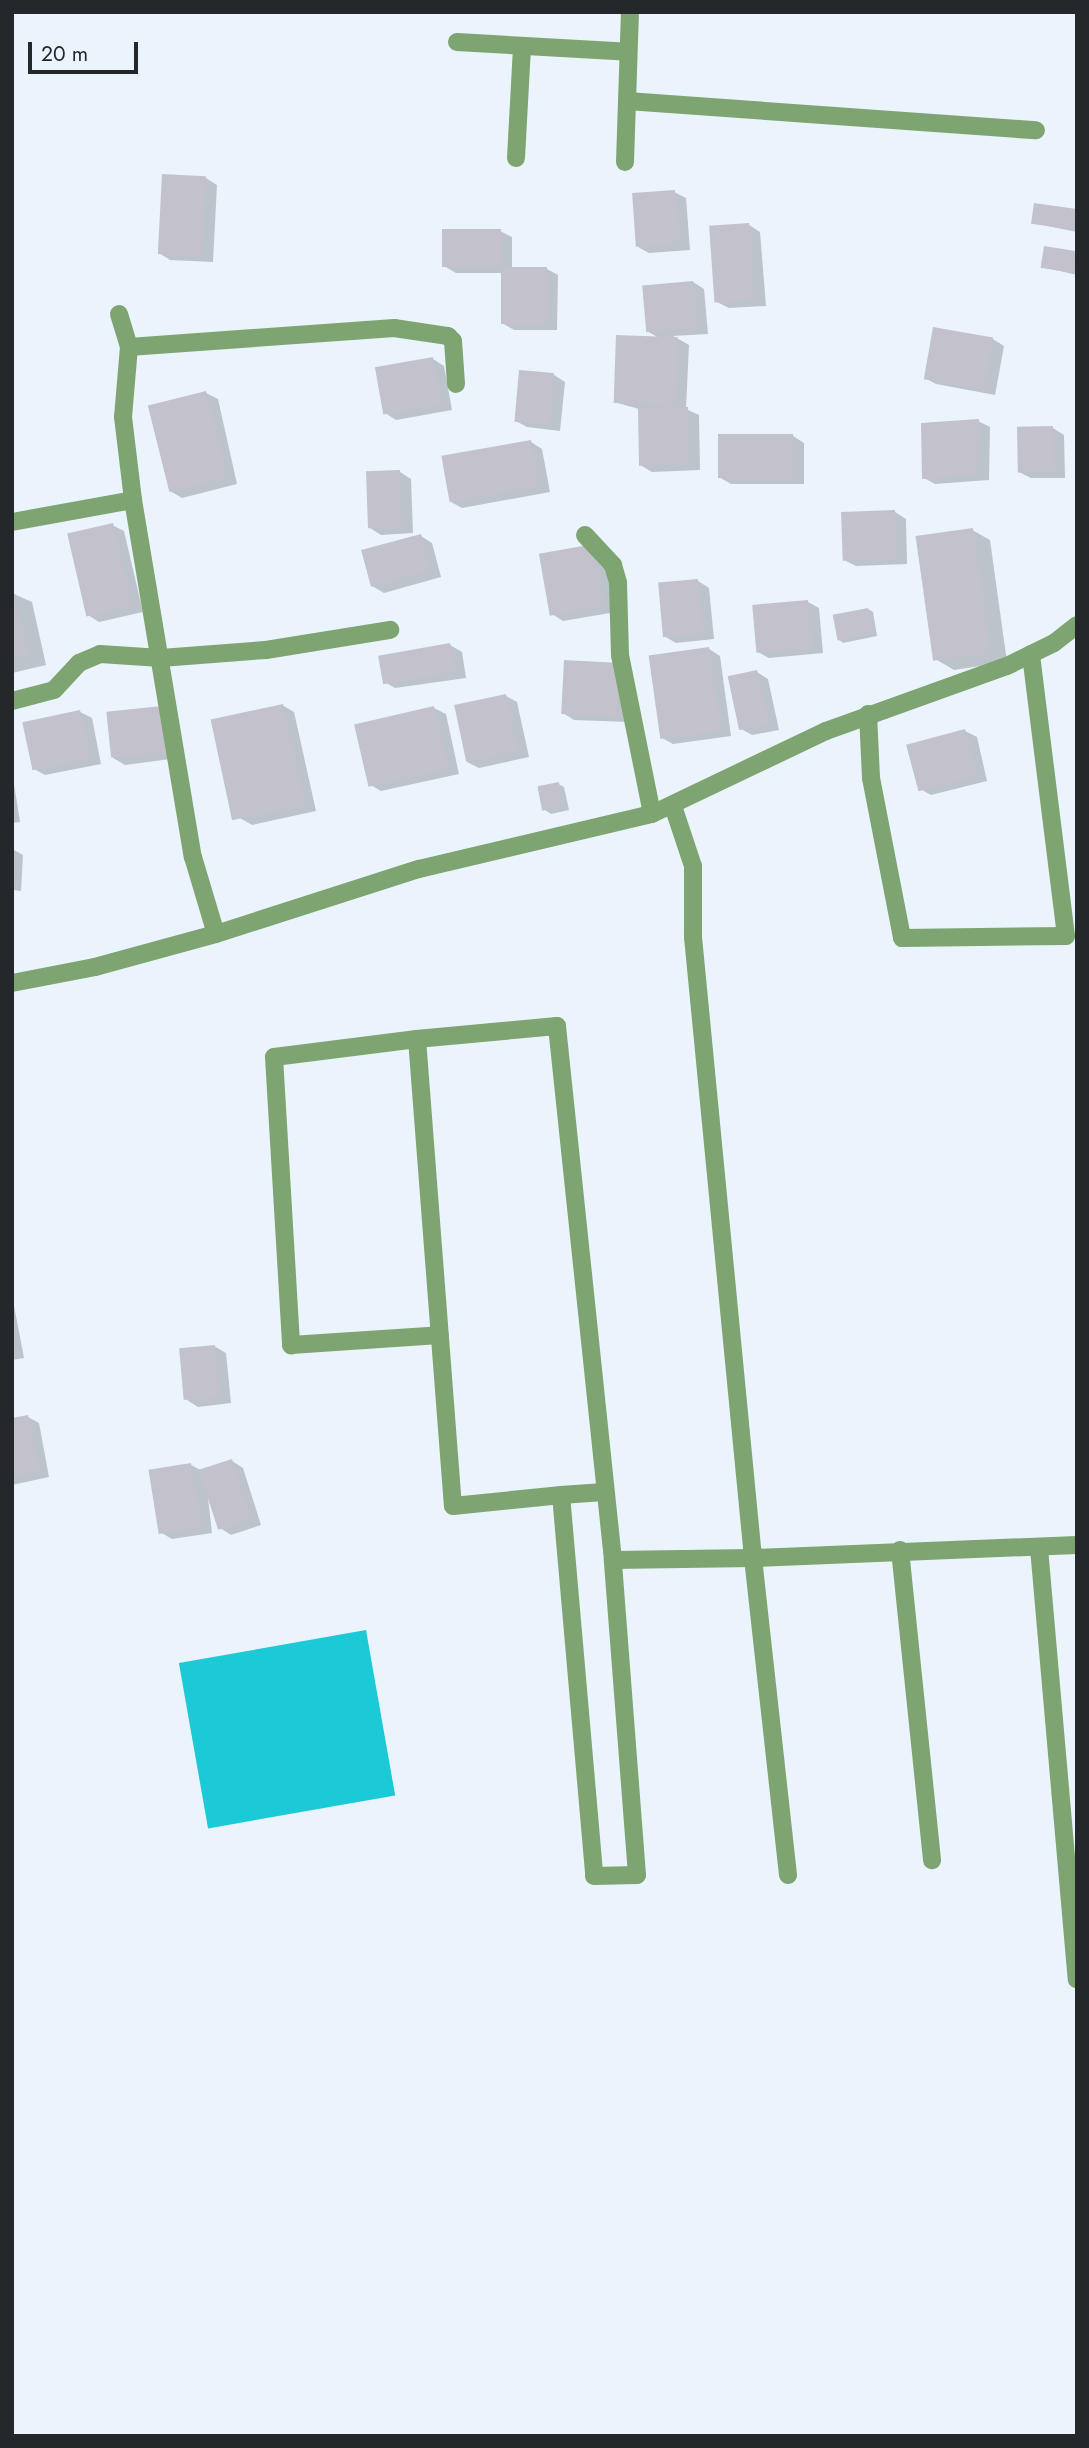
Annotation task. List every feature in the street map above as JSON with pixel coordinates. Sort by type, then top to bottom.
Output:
[{"type":"street","points":[[625,162],[630,12]]},
{"type":"street","points":[[457,42],[628,52]]},
{"type":"street","points":[[516,158],[522,46]]},
{"type":"street","points":[[627,100],[1036,130]]},
{"type":"street","points":[[120,314],[130,347],[123,417],[132,500],[193,857],[216,934]]},
{"type":"street","points":[[130,347],[394,328],[448,336],[453,341],[456,384]]},
{"type":"street","points":[[12,522],[132,500]]},
{"type":"street","points":[[585,535],[613,565],[618,583],[620,654],[652,814]]},
{"type":"street","points":[[12,983],[95,967],[216,934],[419,869],[652,814],[868,714],[1031,654],[1077,625]]},
{"type":"street","points":[[12,701],[54,690],[79,663],[100,654],[161,658],[266,649],[390,629]]},
{"type":"street","points":[[868,714],[871,778],[902,938],[1066,936],[1031,654]]},
{"type":"street","points":[[673,806],[693,866],[693,937],[753,1558],[788,1875]]},
{"type":"street","points":[[440,1335],[291,1345],[274,1057],[417,1039],[558,1026],[613,1560],[637,1875],[594,1876],[561,1495]]},
{"type":"street","points":[[417,1039],[453,1506],[604,1492]]},
{"type":"street","points":[[613,1560],[753,1558],[900,1550],[1077,1545]]},
{"type":"street","points":[[1039,1548],[1077,1979]]},
{"type":"street","points":[[900,1550],[932,1860]]},
{"type":"water","points":[[366,1630],[395,1795],[208,1828],[179,1663]]},
{"type":"building","points":[[162,174],[206,176],[202,256],[158,254]]},
{"type":"building","points":[[675,190],[679,244],[636,247],[632,193]]},
{"type":"building","points":[[1034,203],[1077,209],[1074,230],[1031,224]]},
{"type":"building","points":[[749,223],[754,300],[714,303],[709,226]]},
{"type":"building","points":[[442,229],[501,229],[501,267],[442,267]]},
{"type":"building","points":[[1044,246],[1077,251],[1073,273],[1041,268]]},
{"type":"building","points":[[501,267],[547,267],[547,324],[501,324]]},
{"type":"building","points":[[693,281],[697,328],[646,332],[642,285]]},
{"type":"building","points":[[933,327],[993,338],[984,390],[924,379]]},
{"type":"building","points":[[616,335],[678,337],[676,405],[614,403]]},
{"type":"building","points":[[433,357],[441,404],[383,415],[375,367]]},
{"type":"building","points":[[519,370],[554,373],[549,425],[514,422]]},
{"type":"building","points":[[206,391],[228,477],[169,492],[148,406]]},
{"type":"building","points":[[688,407],[689,465],[639,466],[638,408]]},
{"type":"building","points":[[979,419],[978,474],[922,479],[921,423]]},
{"type":"building","points":[[1053,426],[1054,472],[1018,473],[1017,427]]},
{"type":"building","points":[[718,434],[793,434],[793,478],[718,478]]},
{"type":"building","points":[[531,440],[539,486],[450,502],[441,456]]},
{"type":"building","points":[[400,470],[402,527],[368,528],[366,471]]},
{"type":"building","points":[[895,510],[897,559],[843,561],[841,512]]},
{"type":"building","points":[[113,523],[132,606],[86,616],[67,534]]},
{"type":"building","points":[[973,528],[991,653],[933,661],[916,536]]},
{"type":"building","points":[[421,534],[431,571],[371,587],[361,550]]},
{"type":"building","points":[[594,544],[605,606],[550,616],[539,554]]},
{"type":"building","points":[[698,579],[703,634],[663,637],[658,582]]},
{"type":"building","points":[[12,591],[30,656],[12,660]]},
{"type":"building","points":[[808,600],[812,648],[756,653],[752,605]]},
{"type":"building","points":[[868,608],[873,634],[838,640],[833,615]]},
{"type":"building","points":[[450,643],[455,672],[383,684],[378,656]]},
{"type":"building","points":[[709,647],[721,730],[660,739],[649,655]]},
{"type":"building","points":[[564,660],[620,663],[617,717],[561,714]]},
{"type":"building","points":[[757,670],[768,724],[739,730],[728,676]]},
{"type":"building","points":[[506,694],[518,751],[466,762],[454,705]]},
{"type":"building","points":[[283,704],[304,805],[232,820],[211,719]]},
{"type":"building","points":[[162,706],[167,752],[111,758],[106,712]]},
{"type":"building","points":[[434,706],[448,768],[368,787],[354,724]]},
{"type":"building","points":[[80,710],[90,758],[32,770],[22,722]]},
{"type":"building","points":[[965,729],[977,775],[919,791],[906,745]]},
{"type":"building","points":[[559,782],[564,807],[542,811],[537,786]]},
{"type":"building","points":[[215,1345],[220,1397],[184,1400],[179,1348]]},
{"type":"building","points":[[28,1415],[39,1471],[12,1477],[12,1418]]},
{"type":"building","points":[[232,1459],[251,1519],[218,1530],[199,1470]]},
{"type":"building","points":[[191,1463],[201,1527],[159,1534],[149,1470]]}]
